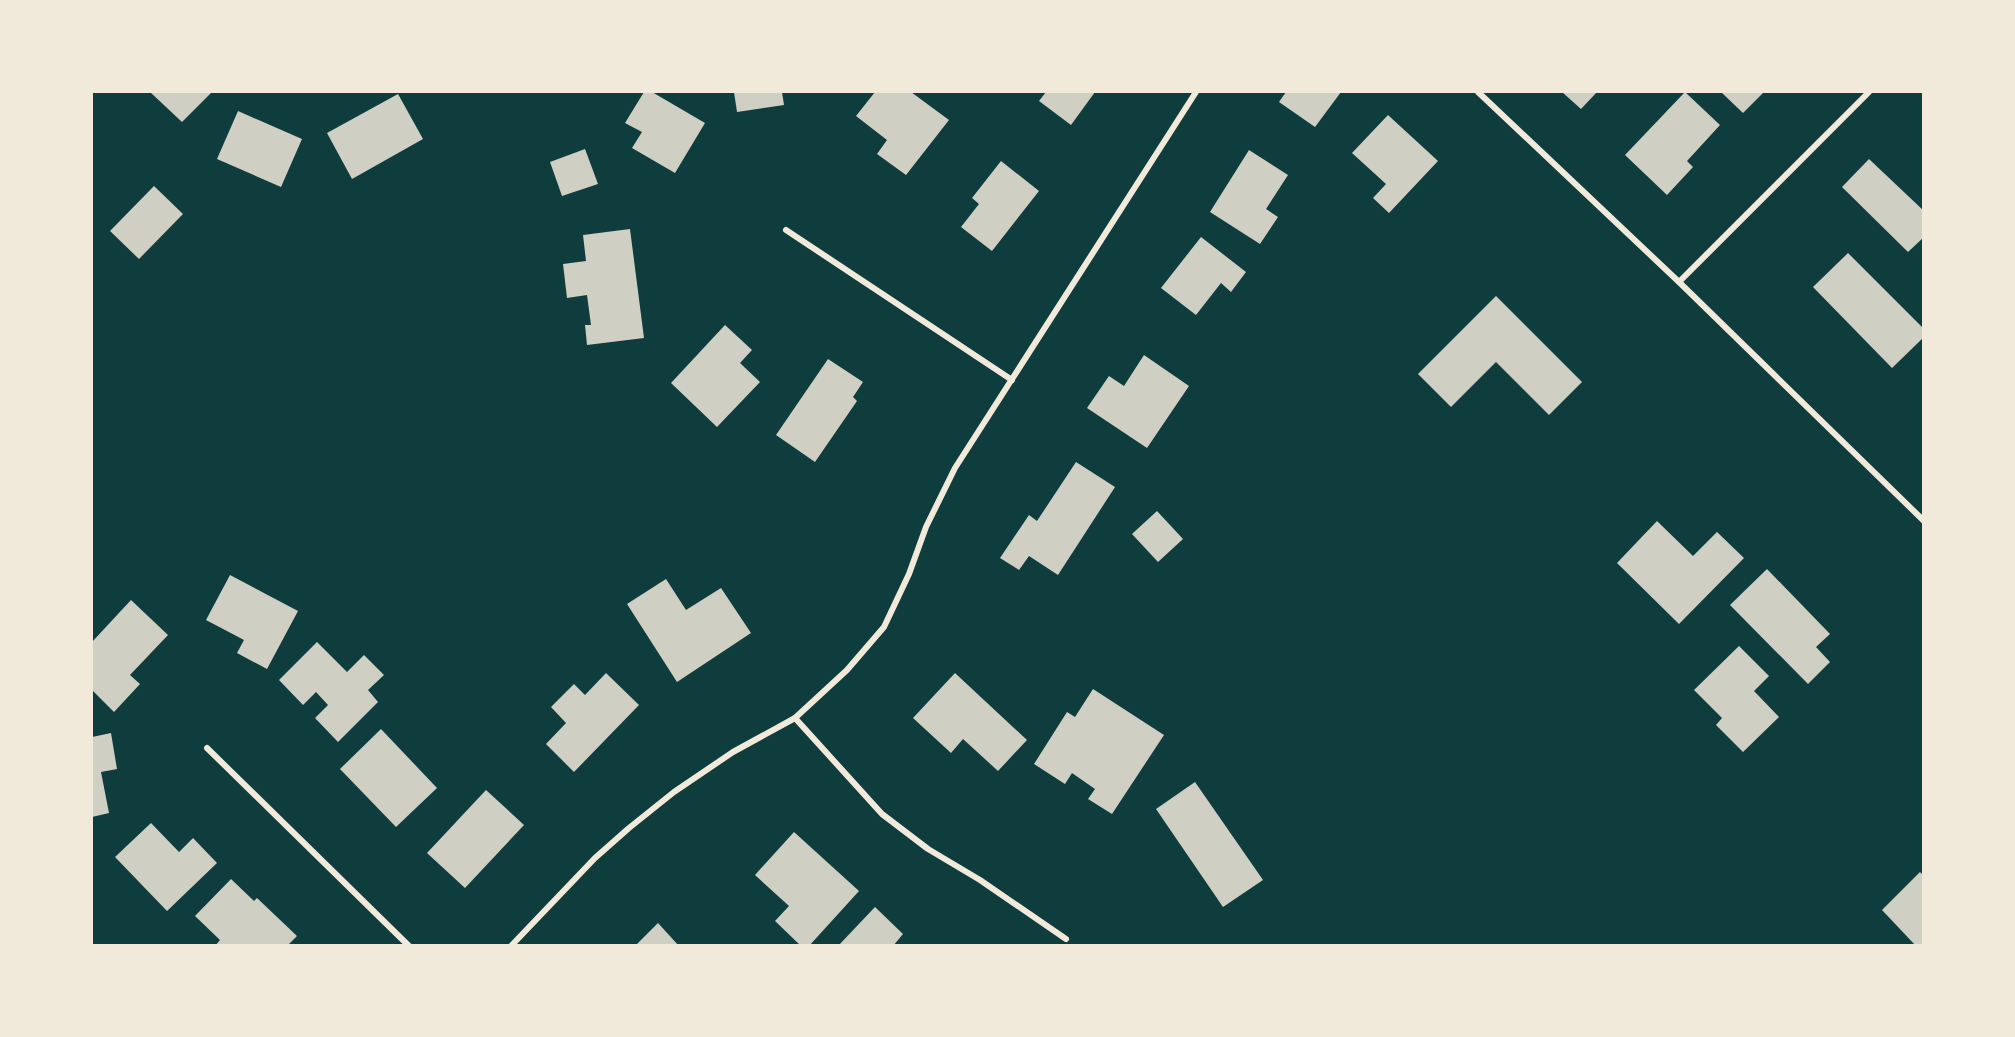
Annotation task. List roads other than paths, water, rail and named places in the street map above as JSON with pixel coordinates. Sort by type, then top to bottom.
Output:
[{"type":"street","points":[[511,945],[595,858],[656,806],[733,752],[795,718],[847,670],[884,627],[909,574],[926,527],[955,468],[1196,92]]},
{"type":"street","points":[[1478,92],[1678,282],[1923,521]]},
{"type":"street","points":[[1678,282],[1869,92]]},
{"type":"street","points":[[786,230],[1012,380]]},
{"type":"street","points":[[795,718],[882,814],[928,849],[980,880],[1066,939]]},
{"type":"street","points":[[207,748],[409,945]]}]
